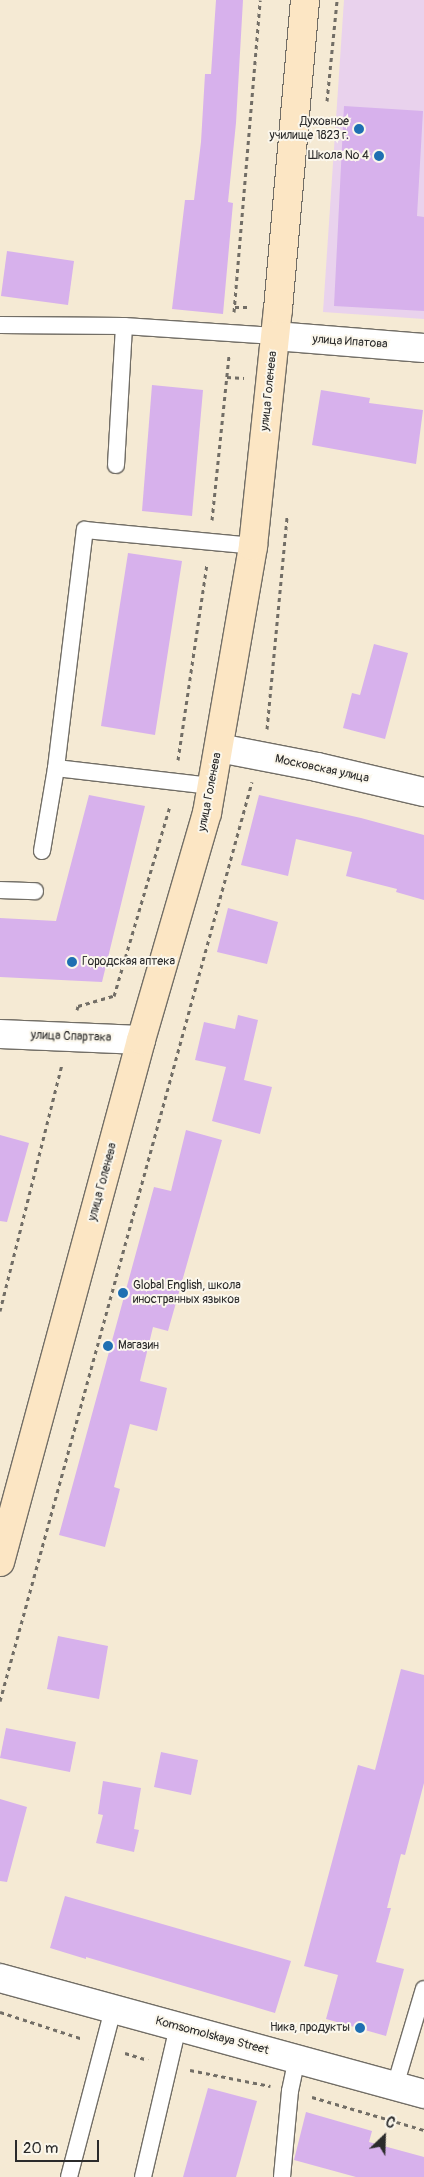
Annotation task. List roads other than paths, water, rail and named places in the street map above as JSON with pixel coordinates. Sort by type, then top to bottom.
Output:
[{"type":"main road","name":"улица Голенева","points":[[2,1550],[141,1040],[207,813],[253,546],[275,336],[305,0]]},
{"type":"street","name":"улица Ипатова","points":[[275,336],[424,348]]},
{"type":"street","name":"Московская улица","points":[[219,748],[317,767],[424,792]]},
{"type":"street","name":"улица Спартака","points":[[0,1034],[141,1040]]},
{"type":"street","name":"Komsomolskaya Street","points":[[0,1978],[424,2094]]},
{"type":"lane","points":[[0,325],[124,326],[275,336]]},
{"type":"lane","points":[[116,465],[124,326]]},
{"type":"lane","points":[[42,851],[56,768],[85,530],[253,546]]},
{"type":"lane","points":[[56,768],[211,786]]},
{"type":"lane","points":[[0,890],[35,891]]},
{"type":"lane","points":[[395,2086],[424,1990]]},
{"type":"lane","points":[[68,2177],[114,2009]]},
{"type":"lane","points":[[143,2177],[178,2027]]},
{"type":"lane","points":[[282,2177],[290,2090],[297,2059]]},
{"type":"place","name":"Духовное училище 1823 г.","points":[[359,129]]},
{"type":"place","name":"Школа № 4","points":[[379,156]]},
{"type":"place","name":"Городская аптека","points":[[72,962]]},
{"type":"place","name":"Global English, школа иностранных языков","points":[[123,1293]]},
{"type":"place","name":"Магазин","points":[[108,1346]]},
{"type":"place","name":"Ника, продукты","points":[[360,2028]]}]
